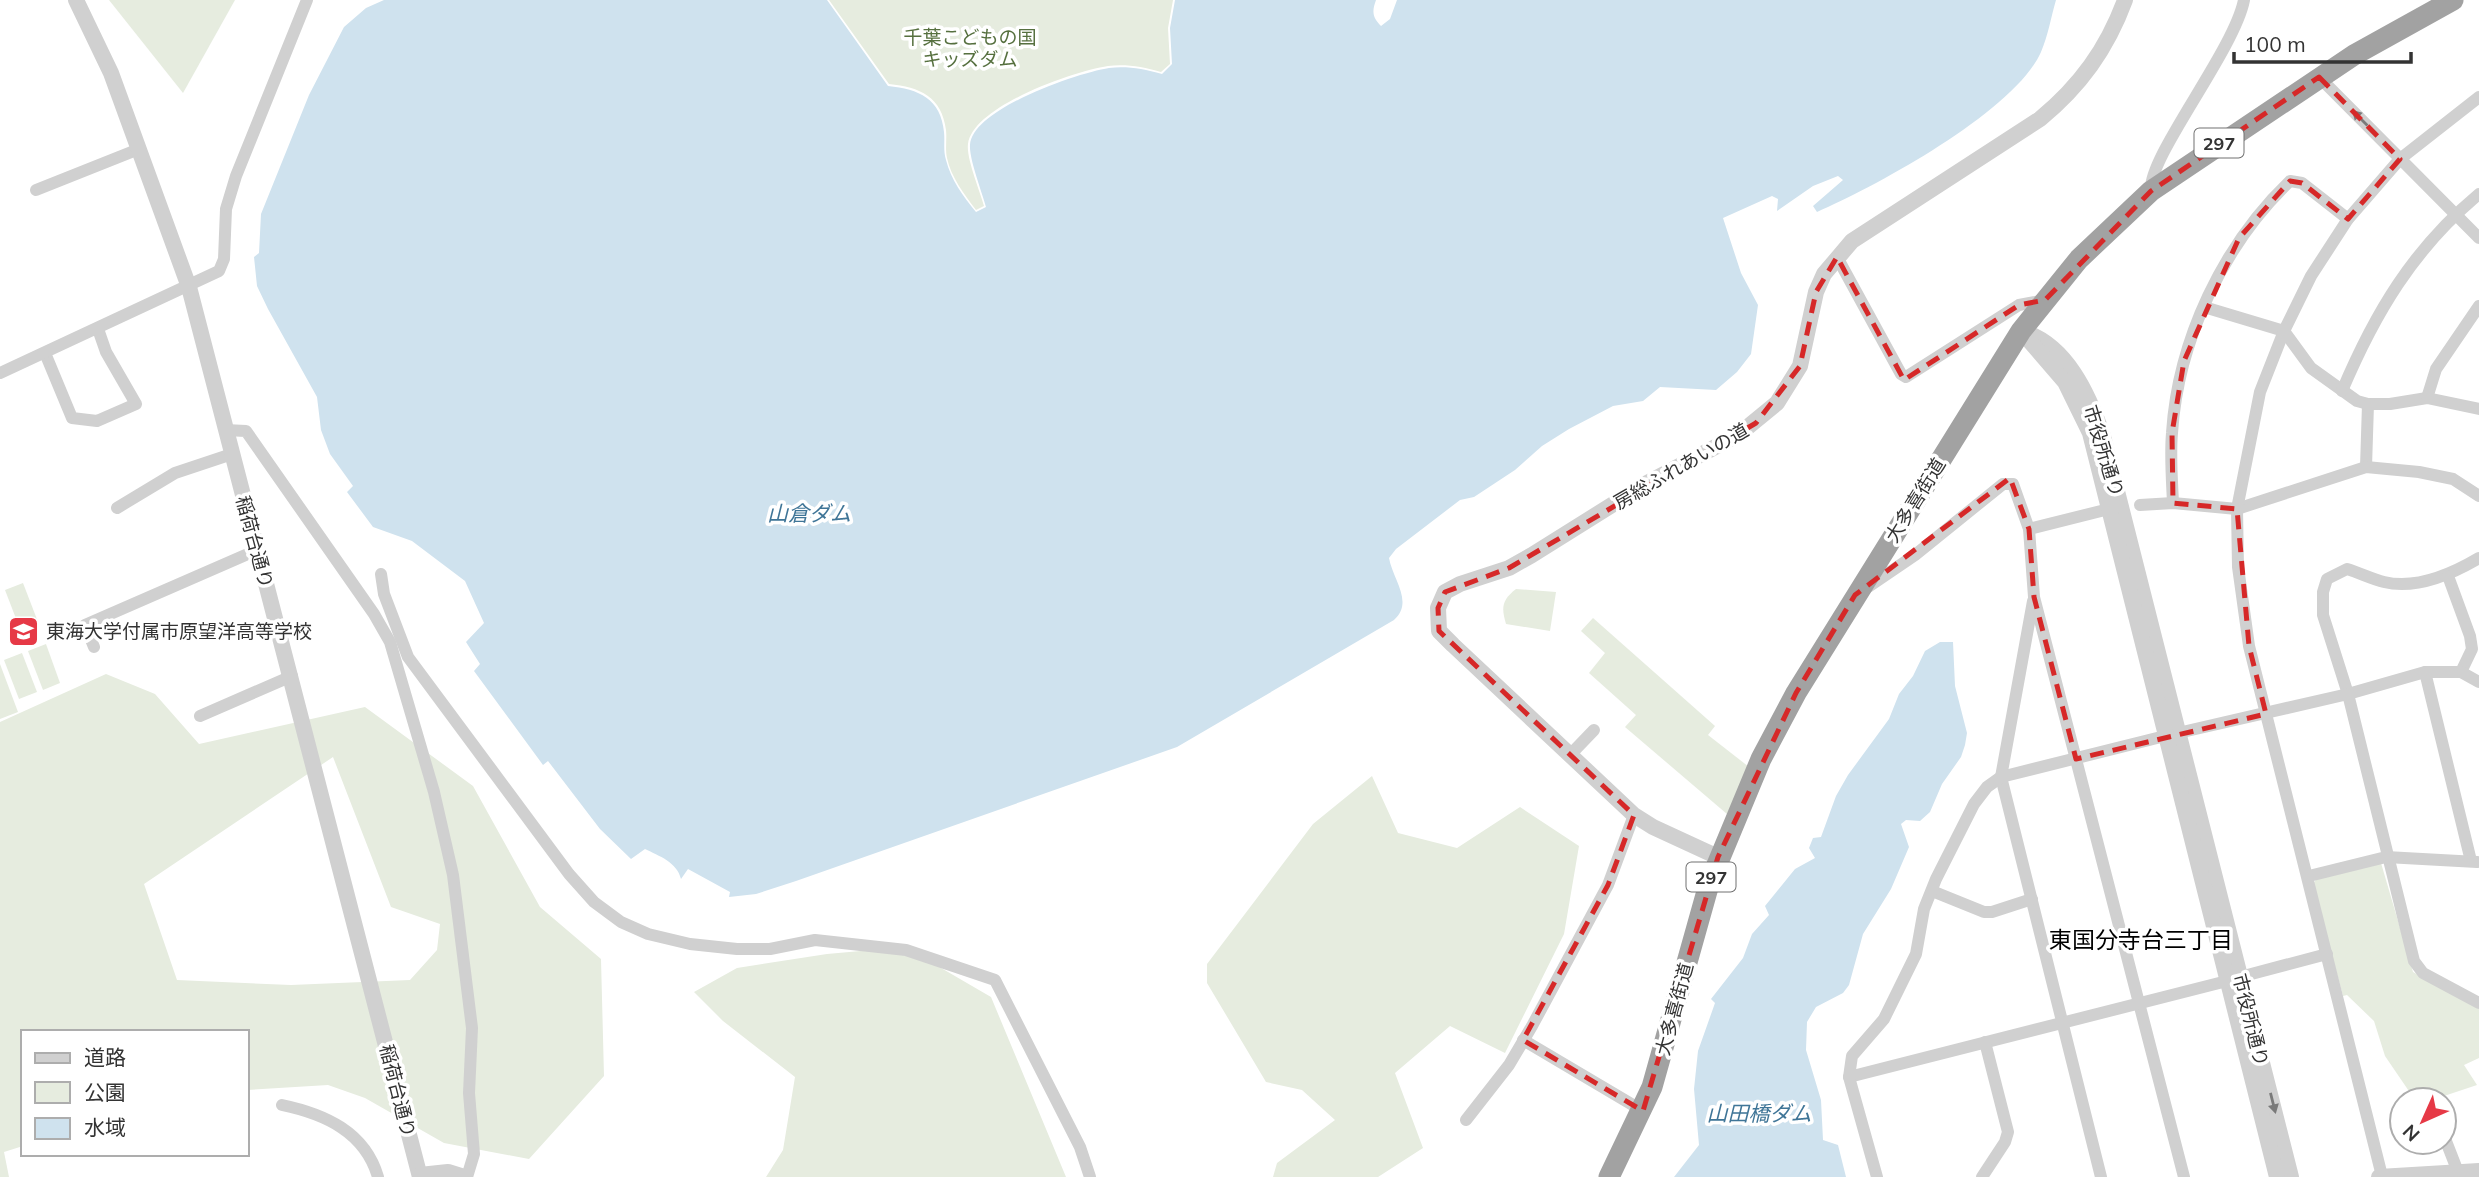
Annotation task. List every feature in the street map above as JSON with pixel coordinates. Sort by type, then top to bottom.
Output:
[{"type":"highway","name":"大多喜街道","points":[[1609,1177],[1643,1111],[1660,1062],[1699,914],[1718,857],[1769,741],[1855,595],[2021,331],[2079,259],[2151,191],[2428,7],[2453,0]]},
{"type":"street","name":"稲荷台通り","points":[[76,0],[111,73],[189,287],[420,1176]]},
{"type":"street","points":[[0,373],[219,271],[224,259],[226,209],[236,176],[307,0]]},
{"type":"street","name":"房総ふれあいの道","points":[[1718,857],[1653,827],[1634,815],[1440,631],[1438,608],[1445,592],[1509,568],[1647,483],[1756,423],[1777,403],[1800,366],[1816,292],[1837,257],[1852,241],[2040,118],[2060,102],[2098,58],[2125,0]]},
{"type":"street","points":[[2151,191],[2154,168],[2221,59],[2241,16],[2244,0]]},
{"type":"street","points":[[2319,77],[2479,238]]},
{"type":"street","points":[[2469,1173],[2381,1177],[2309,876],[2249,646],[2238,567],[2237,509],[2260,392],[2284,331],[2311,276],[2348,219],[2400,159],[2479,97]]},
{"type":"street","points":[[36,190],[139,149]]},
{"type":"street","points":[[2173,503],[2172,433],[2184,361],[2204,307],[2239,238],[2269,201],[2290,181],[2302,183],[2348,219]]},
{"type":"street","points":[[2342,391],[2367,333],[2395,285],[2455,214],[2479,194]]},
{"type":"street","points":[[1837,257],[1901,374],[1906,377],[2019,305],[2045,300]]},
{"type":"street","points":[[2427,398],[2436,369],[2479,306]]},
{"type":"street","points":[[2204,307],[2284,331],[2311,368],[2342,391],[2368,404],[2427,398],[2479,409]]},
{"type":"street","points":[[45,353],[72,418],[97,421],[136,404],[106,352],[98,329]]},
{"type":"street","name":"市役所通り","points":[[2021,331],[2059,374],[2076,401],[2090,433],[2172,735]]},
{"type":"street","name":"市役所通り","points":[[2021,331],[2039,336],[2050,345],[2070,367],[2095,412],[2172,735],[2234,979],[2291,1177]]},
{"type":"street","points":[[2366,467],[2368,404]]},
{"type":"street","points":[[225,430],[246,432],[374,614],[390,642],[434,792],[453,875],[472,1028],[469,1093],[474,1154],[466,1177],[435,1172],[420,1176]]},
{"type":"street","points":[[117,508],[175,473],[232,454]]},
{"type":"street","points":[[2140,505],[2173,503],[2237,509],[2366,467],[2419,472],[2453,479],[2479,496]]},
{"type":"street","points":[[1855,595],[1914,555],[2007,482],[2013,484],[2029,529],[2034,597],[2184,1177]]},
{"type":"street","points":[[2029,529],[2109,509]]},
{"type":"street","points":[[94,647],[85,625],[257,550]]},
{"type":"street","points":[[2479,558],[2448,576],[2404,583],[2385,582],[2347,569],[2327,579],[2323,592],[2323,615],[2348,694],[2386,857],[2414,961],[2423,973],[2479,1003]]},
{"type":"street","points":[[381,574],[384,594],[408,657],[569,874],[594,902],[621,922],[648,934],[690,944],[737,950],[769,949],[816,940],[906,950],[995,980],[1080,1147],[1090,1177]]},
{"type":"street","points":[[2448,576],[2470,636],[2472,649],[2460,672]]},
{"type":"street","points":[[2034,597],[2001,777],[2101,1177]]},
{"type":"street","points":[[2309,876],[2386,857],[2475,862],[2425,672]]},
{"type":"street","points":[[1877,1177],[1849,1077],[1852,1056],[1884,1019],[1916,954],[1924,909],[1931,891],[1974,804],[1987,787],[2001,777],[2348,694],[2425,672],[2460,672],[2479,682]]},
{"type":"street","points":[[200,716],[292,676]]},
{"type":"street","points":[[1569,756],[1594,730]]},
{"type":"street","points":[[1466,1120],[1509,1065],[1523,1040],[1608,885],[1634,815]]},
{"type":"street","points":[[1931,891],[1984,912],[2032,899]]},
{"type":"street","points":[[1849,1077],[2328,954]]},
{"type":"street","name":"市役所通り","points":[[2234,979],[2277,1177]]},
{"type":"street","points":[[1523,1040],[1643,1111]]},
{"type":"street","points":[[1982,1177],[2005,1142],[2008,1132],[1985,1042]]},
{"type":"street","points":[[282,1105],[329,1119],[356,1138],[373,1158],[378,1177]]},
{"type":"street","points":[[2458,1156],[2469,1173]]},
{"type":"highlighted area","points":[[2319,77],[2400,159],[2348,219],[2302,183],[2290,181],[2239,238],[2184,361],[2172,433],[2173,503],[2237,509],[2249,646],[2266,714],[2076,759],[2034,597],[2029,529],[2010,478],[1855,595],[1796,693],[1718,857],[1643,1111],[1523,1040],[1608,885],[1634,815],[1439,631],[1438,608],[1445,592],[1509,568],[1756,423],[1800,366],[1816,292],[1837,257],[1904,380],[2019,305],[2045,300],[2151,191]]},
{"type":"green space","points":[[109,0],[235,0],[183,93]]},
{"type":"green space","name":"千葉こどもの国 キッズダム","points":[[829,0],[1173,0],[1168,28],[1170,64],[1161,72],[1115,65],[1092,69],[1027,93],[987,116],[974,130],[968,144],[971,166],[984,206],[976,210],[958,185],[949,165],[946,155],[946,130],[940,109],[920,91],[889,84]]},
{"type":"green space","points":[[23,583],[38,622],[20,629],[5,590]]},
{"type":"green space","points":[[1516,589],[1556,592],[1550,631],[1506,624],[1504,604]]},
{"type":"green space","points":[[1593,618],[1715,726],[1708,735],[1749,767],[1727,814],[1625,727],[1636,715],[1589,673],[1605,653],[1581,631]]},
{"type":"green space","points":[[46,644],[60,683],[43,690],[28,651]]},
{"type":"green space","points":[[22,653],[37,692],[19,699],[4,660]]},
{"type":"green space","points":[[0,664],[18,712],[0,719]]},
{"type":"green space","points":[[106,674],[155,694],[199,744],[365,707],[473,786],[540,907],[601,959],[604,1076],[529,1159],[444,1143],[365,1098],[328,1085],[248,1090],[248,1030],[21,1030],[21,1147],[4,1152],[9,1177],[0,1177],[0,722]],"holes":[[[333,757],[391,907],[440,924],[437,950],[410,980],[291,985],[177,980],[144,884]]]},
{"type":"green space","points":[[1372,776],[1398,833],[1457,848],[1520,807],[1579,846],[1564,934],[1505,1053],[1450,1026],[1395,1073],[1423,1148],[1378,1177],[1273,1177],[1277,1163],[1335,1120],[1302,1090],[1266,1082],[1207,983],[1207,964],[1313,824]]},
{"type":"green space","points":[[2381,863],[2413,972],[2479,1009],[2479,1058],[2464,1065],[2477,1085],[2458,1091],[2458,1086],[2405,1086],[2385,1056],[2374,1021],[2347,995],[2343,996],[2313,884],[2317,878]]},
{"type":"green space","points":[[905,947],[991,997],[1066,1177],[766,1177],[783,1150],[795,1077],[723,1021],[694,992],[737,968],[827,954]]},
{"type":"water","name":"山倉ダム","points":[[384,0],[827,0],[888,86],[919,93],[938,111],[944,132],[948,167],[958,188],[976,212],[986,207],[970,145],[975,132],[988,118],[1028,95],[1094,71],[1116,67],[1162,74],[1172,64],[1170,28],[1175,0],[1376,0],[1374,14],[1381,26],[1390,19],[1397,0],[2056,0],[2041,52],[2026,75],[1975,122],[1942,144],[1874,184],[1817,212],[1813,206],[1843,180],[1838,176],[1813,186],[1777,211],[1778,199],[1772,196],[1723,218],[1741,273],[1758,305],[1751,354],[1737,372],[1716,390],[1660,387],[1643,401],[1613,406],[1542,446],[1515,470],[1474,497],[1460,500],[1396,549],[1389,558],[1402,598],[1400,613],[1394,620],[1177,747],[796,881],[756,894],[729,897],[730,892],[688,869],[681,879],[672,864],[645,849],[631,859],[600,829],[548,761],[543,765],[474,671],[480,664],[466,642],[484,623],[465,581],[412,541],[373,527],[347,492],[353,486],[330,454],[321,430],[317,397],[257,286],[254,257],[259,253],[261,214],[309,95],[344,27],[366,8]]},
{"type":"water","name":"山田橋ダム","points":[[1940,642],[1953,642],[1955,686],[1967,733],[1961,757],[1942,784],[1930,812],[1920,821],[1906,820],[1901,824],[1909,847],[1891,889],[1863,934],[1849,985],[1843,993],[1816,1007],[1807,1022],[1806,1050],[1821,1100],[1823,1140],[1838,1145],[1846,1177],[1674,1177],[1699,1145],[1694,1089],[1698,1051],[1715,1003],[1711,999],[1743,958],[1752,934],[1769,915],[1765,906],[1795,869],[1815,858],[1809,848],[1813,838],[1821,837],[1836,796],[1848,775],[1889,719],[1899,694],[1913,676],[1925,651]]},
{"type":"place","name":"東海大学付属市原望洋高等学校","points":[[23,631]]},
{"type":"district","name":"東国分寺台三丁目","points":[[2141,939]]}]
